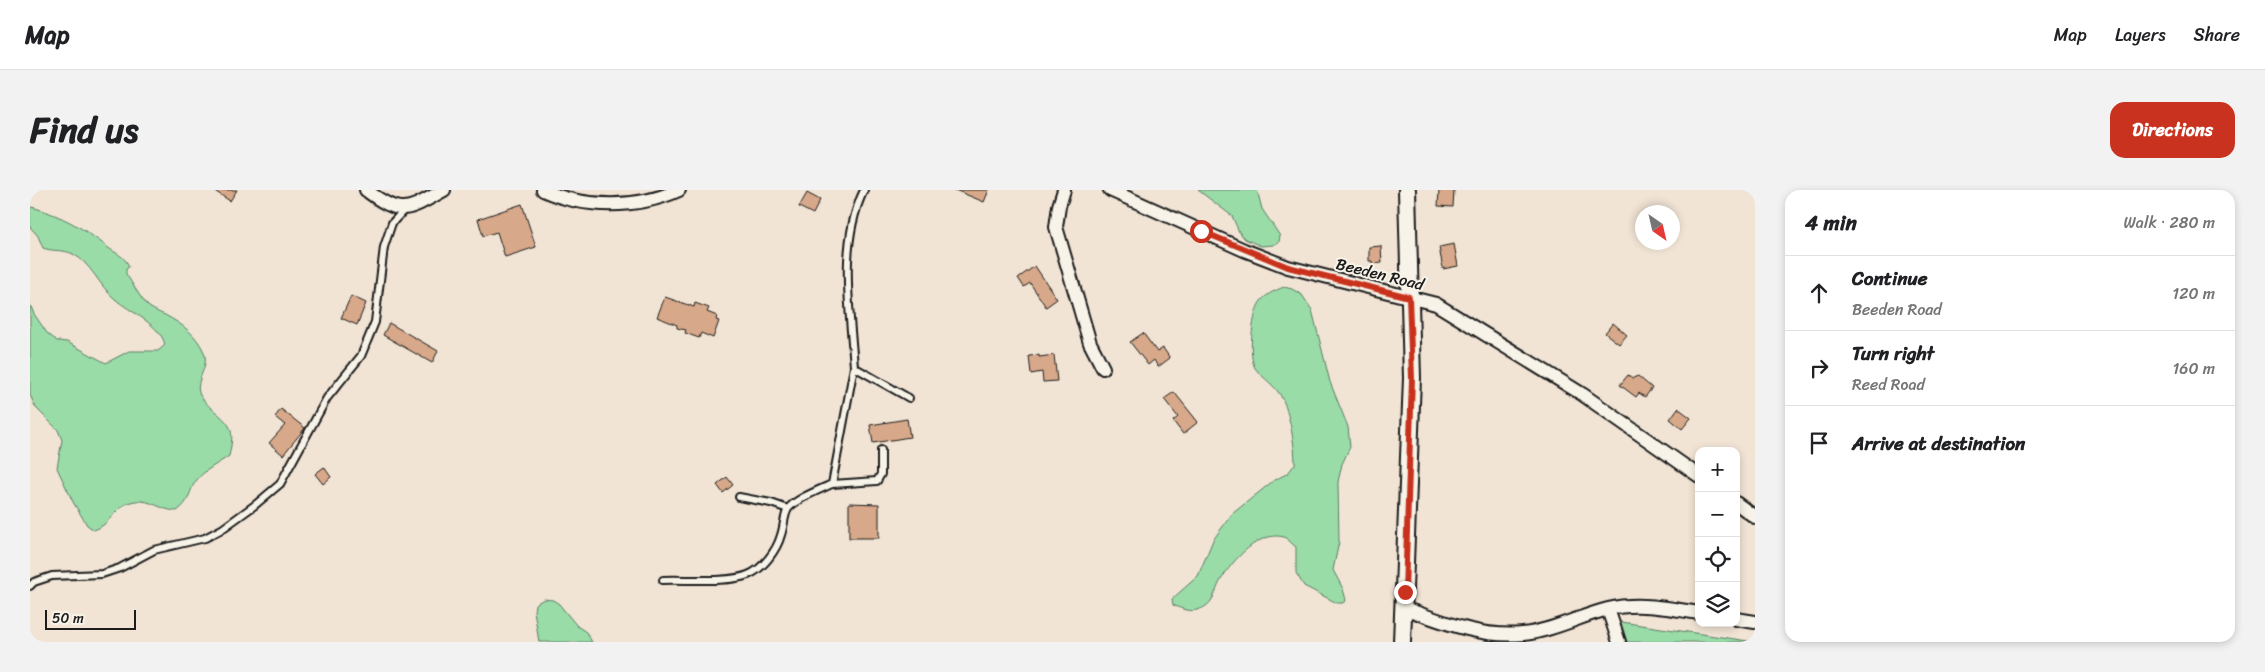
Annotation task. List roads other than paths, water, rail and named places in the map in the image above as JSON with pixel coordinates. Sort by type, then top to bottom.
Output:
[{"type":"street","points":[[366,190],[393,207],[405,209],[444,190]]},
{"type":"street","points":[[544,190],[558,197],[582,203],[608,204],[637,202],[679,190]]},
{"type":"street","points":[[1064,190],[1059,206],[1056,227],[1090,342],[1103,368]]},
{"type":"street","name":"Beeden Road","points":[[1110,190],[1235,246],[1288,267],[1436,304],[1582,394],[1695,473]]},
{"type":"street","points":[[1402,642],[1412,378],[1407,190]]},
{"type":"street","points":[[1740,506],[1755,517]]},
{"type":"street","points":[[1404,608],[1492,638],[1524,634],[1608,609],[1642,604],[1695,612]]},
{"type":"street","points":[[1608,609],[1619,642]]},
{"type":"street","points":[[1740,620],[1755,622]]},
{"type":"lane","points":[[832,484],[854,367],[848,273],[851,231],[864,190]]},
{"type":"lane","points":[[30,586],[34,582],[52,576],[102,574],[120,568],[154,550],[205,538],[222,529],[280,484],[327,398],[361,356],[375,322],[384,247],[392,223],[405,209]]},
{"type":"lane","points":[[854,367],[909,398]]},
{"type":"lane","points":[[663,580],[722,579],[746,576],[757,570],[769,558],[780,538],[788,509],[797,502],[832,484],[877,481],[881,474],[881,450]]},
{"type":"lane","points":[[739,497],[771,503],[788,509]]}]
